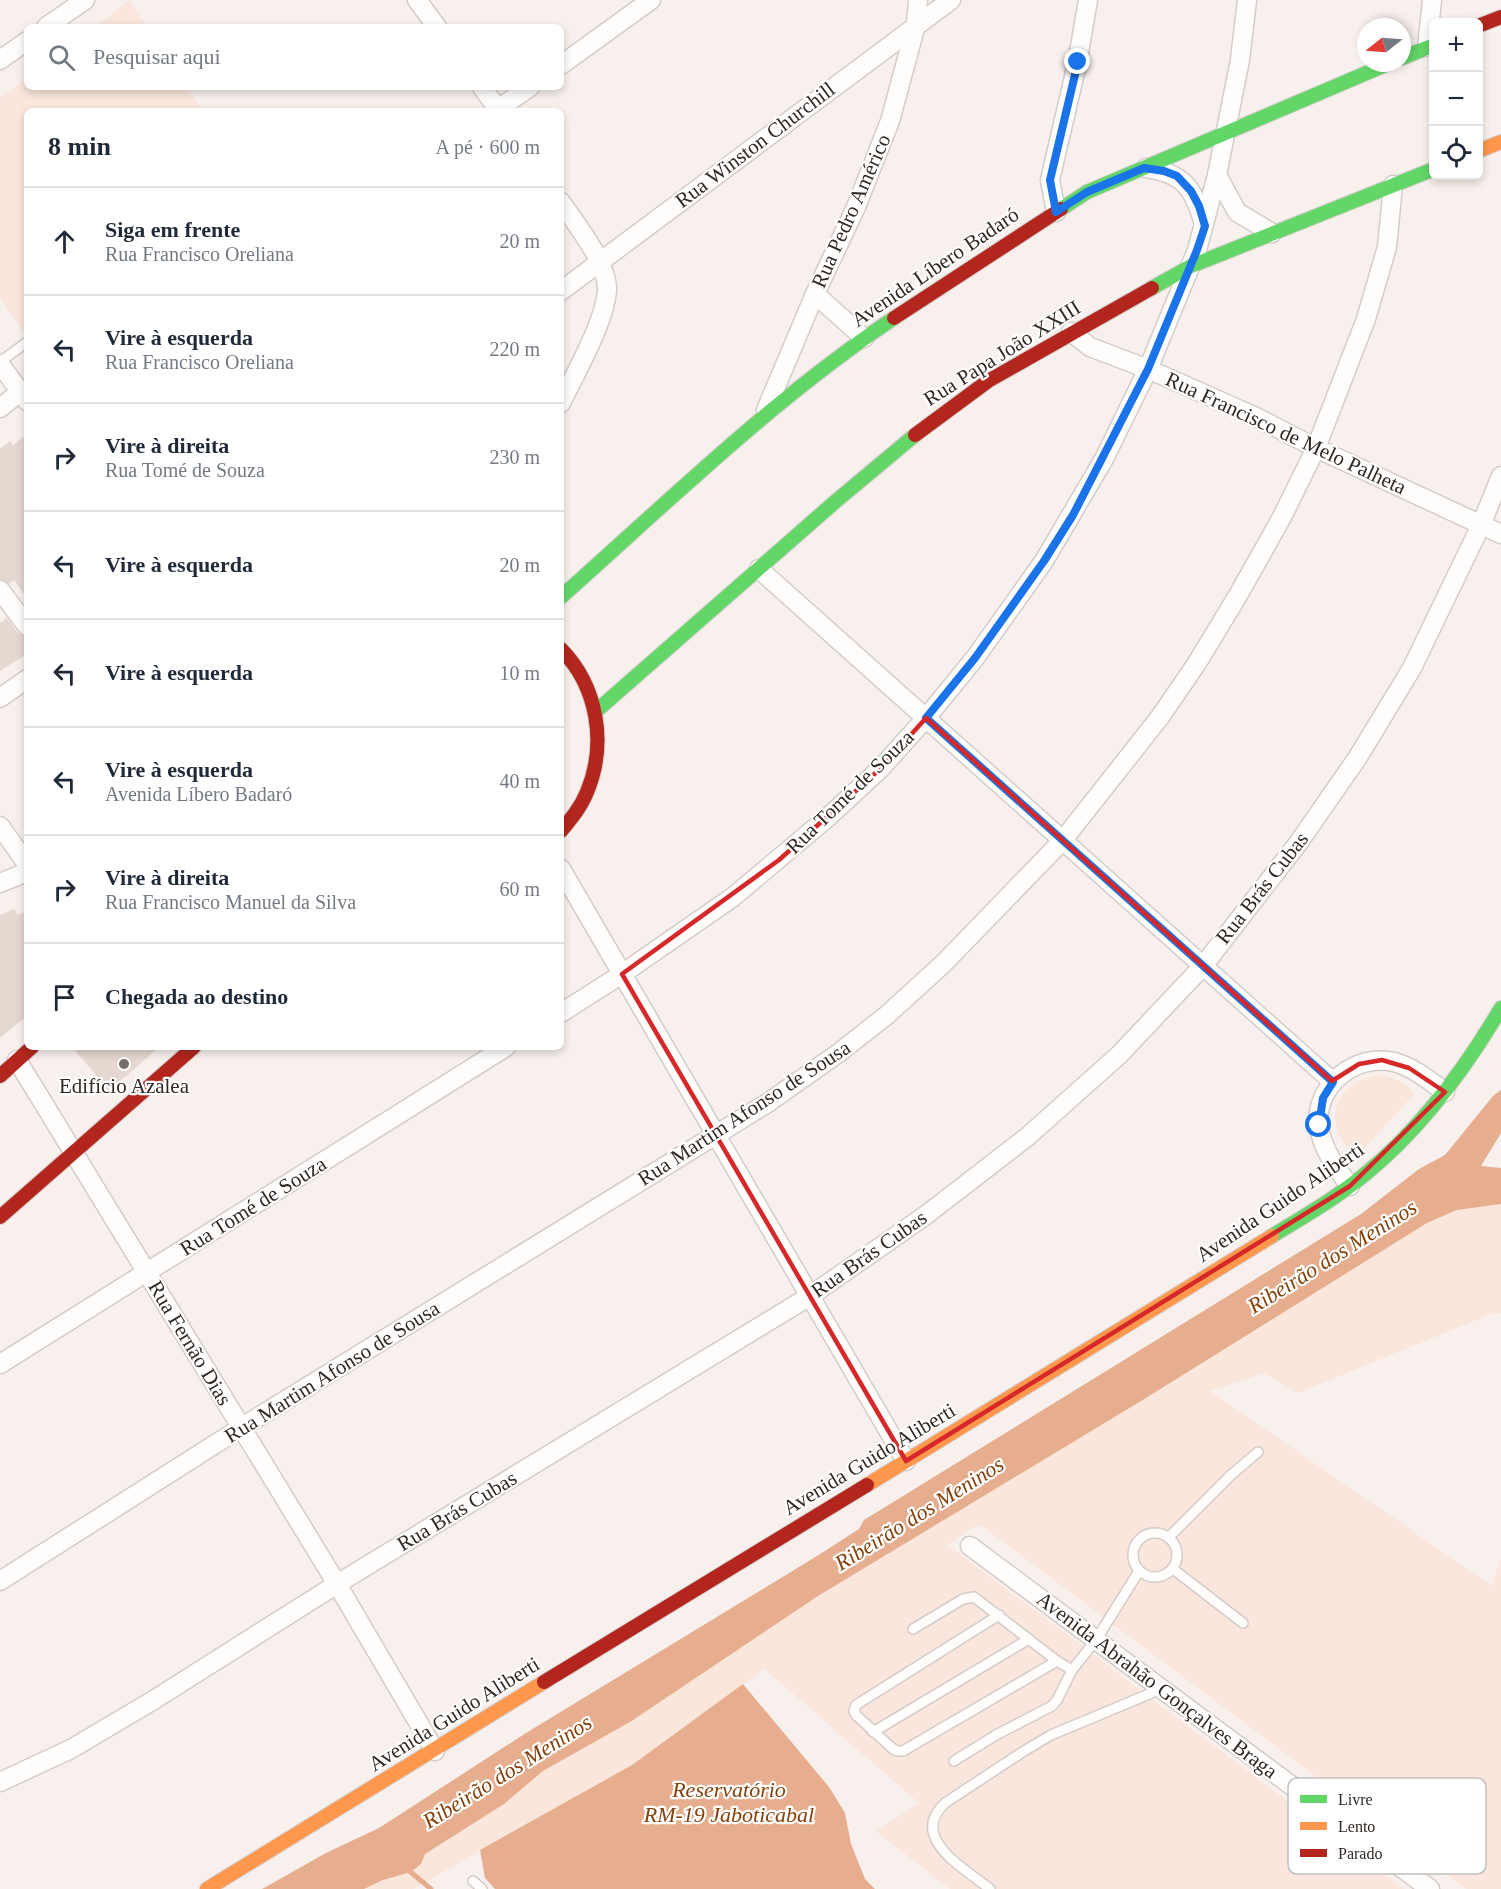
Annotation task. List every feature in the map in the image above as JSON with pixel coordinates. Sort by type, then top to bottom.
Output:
[{"type":"street","points":[[50,24],[85,0]]},
{"type":"street","points":[[417,0],[435,24]]},
{"type":"street","points":[[564,63],[651,0]]},
{"type":"street","name":"Rua Pedro Américo","points":[[763,416],[815,294],[856,207],[890,121],[916,25],[918,0]]},
{"type":"street","name":"Rua Winston Churchill","points":[[564,289],[951,0]]},
{"type":"street","points":[[1056,212],[1050,180],[1077,64],[1088,0]]},
{"type":"street","name":"Rua Tomé de Souza","points":[[564,1011],[733,897],[779,860],[880,769],[975,658],[1044,561],[1104,459],[1148,369],[1191,266],[1205,226],[1217,175],[1240,60],[1247,0]]},
{"type":"street","points":[[1431,18],[1432,0]]},
{"type":"street","points":[[1483,24],[1501,17]]},
{"type":"street","points":[[0,60],[24,43]]},
{"type":"street","points":[[1411,54],[1429,46]]},
{"type":"street","name":"Avenida Líbero Badaró","points":[[564,594],[763,416],[864,338],[1004,243],[1087,192],[1369,72]]},
{"type":"street","points":[[484,90],[498,108]]},
{"type":"street","points":[[502,108],[526,90]]},
{"type":"street","points":[[1483,149],[1501,142]]},
{"type":"street","points":[[1144,168],[1177,176],[1191,191],[1199,206],[1205,226]]},
{"type":"street","name":"Rua Papa João XXIII","points":[[595,712],[924,427],[988,381],[1191,266],[1429,171]]},
{"type":"street","points":[[1217,175],[1237,213],[1272,233]]},
{"type":"street","name":"Rua Martim Afonso de Sousa","points":[[0,1581],[242,1427],[716,1135],[822,1065],[887,1015],[944,963],[1063,840],[1160,717],[1197,663],[1237,597],[1282,517],[1316,448],[1366,319],[1387,247],[1393,185]]},
{"type":"street","points":[[564,207],[600,263],[607,286],[603,313],[564,397]]},
{"type":"street","points":[[815,294],[864,338]]},
{"type":"street","name":"Rua Francisco de Melo Palheta","points":[[1071,332],[1090,347],[1148,369],[1256,417],[1316,448],[1501,534]]},
{"type":"street","points":[[0,363],[24,397],[0,408]]},
{"type":"street","name":"Rua Brás Cubas","points":[[0,1782],[81,1743],[152,1701],[337,1584],[810,1296],[926,1215],[1027,1137],[1119,1055],[1203,966],[1299,842],[1358,757],[1412,668],[1481,525],[1501,476]]},
{"type":"street","points":[[759,569],[1333,1082]]},
{"type":"street","points":[[0,590],[24,622]]},
{"type":"street","points":[[564,652],[576,665],[592,696],[599,731],[596,766],[584,800],[564,827]]},
{"type":"street","points":[[0,698],[24,681]]},
{"type":"street","points":[[0,826],[24,860]]},
{"type":"street","points":[[0,883],[24,873]]},
{"type":"street","points":[[564,873],[906,1461]]},
{"type":"street","name":"Avenida Guido Aliberti","points":[[207,1889],[1288,1227],[1350,1186],[1391,1151],[1445,1092],[1469,1060],[1501,1008]]},
{"type":"street","points":[[0,1076],[29,1050]]},
{"type":"street","points":[[0,1217],[191,1050]]},
{"type":"street","name":"Rua Tomé de Souza","points":[[0,1364],[501,1050]]},
{"type":"street","name":"Rua Fernão Dias","points":[[17,1060],[337,1584],[435,1751]]},
{"type":"street","points":[[1350,1186],[1334,1165],[1323,1144],[1319,1125],[1323,1098],[1333,1082],[1359,1064],[1382,1060],[1409,1068],[1445,1092]]},
{"type":"street","name":"Avenida Abrahão Gonçalves Braga","points":[[970,1546],[1288,1783]]},
{"type":"street","name":"Avenida Abrahão Gonçalves Braga","points":[[1410,1874],[1430,1889]]},
{"type":"lane","points":[[0,363],[24,344]]},
{"type":"lane","points":[[1169,1537],[1231,1475],[1258,1452]]},
{"type":"lane","points":[[1153,1532],[1169,1537],[1178,1552],[1173,1569],[1156,1578],[1139,1571],[1133,1555],[1138,1540],[1153,1532]]},
{"type":"lane","points":[[1173,1569],[1243,1623]]},
{"type":"lane","points":[[954,1761],[1052,1706],[1072,1670],[1096,1640],[1139,1571]]},
{"type":"lane","points":[[914,1629],[968,1597],[978,1599],[1057,1661],[1072,1670]]},
{"type":"lane","points":[[999,1615],[856,1705],[854,1711],[856,1715],[897,1751],[903,1751],[1057,1661]]},
{"type":"lane","points":[[873,1732],[1029,1639]]},
{"type":"lane","points":[[990,1889],[936,1843],[932,1831],[932,1820],[936,1811],[953,1797],[1051,1735],[1075,1723],[1161,1689]]},
{"type":"lane","points":[[473,1881],[482,1889]]},
{"type":"highlighted area","points":[[926,718],[1332,1081],[1359,1064],[1382,1060],[1409,1068],[1445,1092],[1350,1186],[906,1461],[622,974],[779,860],[880,769]]},
{"type":"shaded area","points":[[129,1],[145,24],[99,24]]},
{"type":"shaded area","points":[[24,80],[24,90],[189,90],[201,108],[24,108],[24,333],[0,298],[0,98]]},
{"type":"shaded area","points":[[1380,1075],[1399,1081],[1414,1094],[1357,1156],[1345,1145],[1338,1132],[1335,1119],[1337,1107],[1342,1095],[1351,1086],[1364,1079]]},
{"type":"shaded area","points":[[1501,1204],[1501,1313],[1491,1314],[1298,1393],[1264,1373],[1210,1391],[979,1524],[834,1618],[632,1765],[413,1889],[364,1889],[421,1864],[424,1854],[504,1804],[543,1771],[630,1722],[818,1596],[1427,1223],[1457,1210]]},
{"type":"shaded area","points":[[1210,1391],[1492,1586],[1501,1558],[1501,1889],[1466,1889],[1446,1874],[1486,1874],[1486,1778],[1318,1778],[979,1524]]},
{"type":"shaded area","points":[[939,1538],[1288,1801],[1288,1874],[1384,1874],[1404,1889],[950,1889],[876,1831],[919,1803],[760,1665]]},
{"type":"water","name":"Ribeirão dos Meninos","points":[[1501,1090],[1501,1133],[1481,1166],[1501,1168],[1501,1204],[1457,1210],[1427,1223],[1141,1401],[818,1596],[630,1722],[543,1771],[504,1804],[425,1854],[421,1864],[411,1872],[383,1880],[364,1889],[262,1889],[326,1853],[379,1828],[526,1733],[817,1556],[859,1529],[864,1520],[1361,1214],[1419,1169],[1445,1155],[1493,1096]]},
{"type":"water","name":"Reservatório RM-19 Jaboticabal","points":[[743,1684],[829,1787],[845,1813],[851,1844],[865,1879],[875,1889],[495,1889],[485,1878],[480,1850],[632,1765]]},
{"type":"building","points":[[24,436],[24,595],[14,580],[9,584],[0,579],[0,449],[10,441],[13,445]]},
{"type":"building","points":[[7,618],[18,633],[24,636],[24,656],[0,671],[0,623]]},
{"type":"building","points":[[15,909],[17,915],[24,912],[24,1018],[0,1038],[0,915]]},
{"type":"building","points":[[75,1050],[156,1050],[107,1093],[94,1078],[96,1075]]},
{"type":"waterway","points":[[407,1869],[431,1889]]},
{"type":"traffic: fast","points":[[1411,54],[1429,47]]},
{"type":"traffic: fast","points":[[1061,209],[1087,192],[1369,72]]},
{"type":"traffic: fast","points":[[1152,288],[1191,266],[1429,171]]},
{"type":"traffic: fast","points":[[564,594],[764,417],[849,349],[894,318]]},
{"type":"traffic: fast","points":[[595,712],[836,501],[915,435]]},
{"type":"traffic: fast","points":[[1272,1236],[1353,1183],[1404,1138],[1457,1076],[1501,1008]]},
{"type":"traffic: slow","points":[[1483,149],[1501,142]]},
{"type":"traffic: slow","points":[[867,1485],[1272,1236]]},
{"type":"traffic: slow","points":[[207,1889],[544,1682]]},
{"type":"traffic: jam","points":[[1483,24],[1501,17]]},
{"type":"traffic: jam","points":[[894,318],[1061,209]]},
{"type":"traffic: jam","points":[[915,435],[988,381],[1152,288]]},
{"type":"traffic: jam","points":[[564,652],[574,664],[591,698],[597,736],[597,755],[587,792],[579,808],[564,827]]},
{"type":"traffic: jam","points":[[0,1076],[29,1050]]},
{"type":"traffic: jam","points":[[0,1217],[191,1050]]},
{"type":"traffic: jam","points":[[544,1682],[867,1485]]},
{"type":"place","name":"Edifício Azalea","points":[[124,1064]]},
{"type":"route","points":[[1078,62],[1050,180],[1056,212],[1087,192],[1144,168],[1177,176],[1191,191],[1199,206],[1205,226],[1148,369],[1104,459],[1073,515],[1044,561],[975,658],[926,718],[1333,1082],[1323,1098],[1319,1111],[1319,1125]]}]
